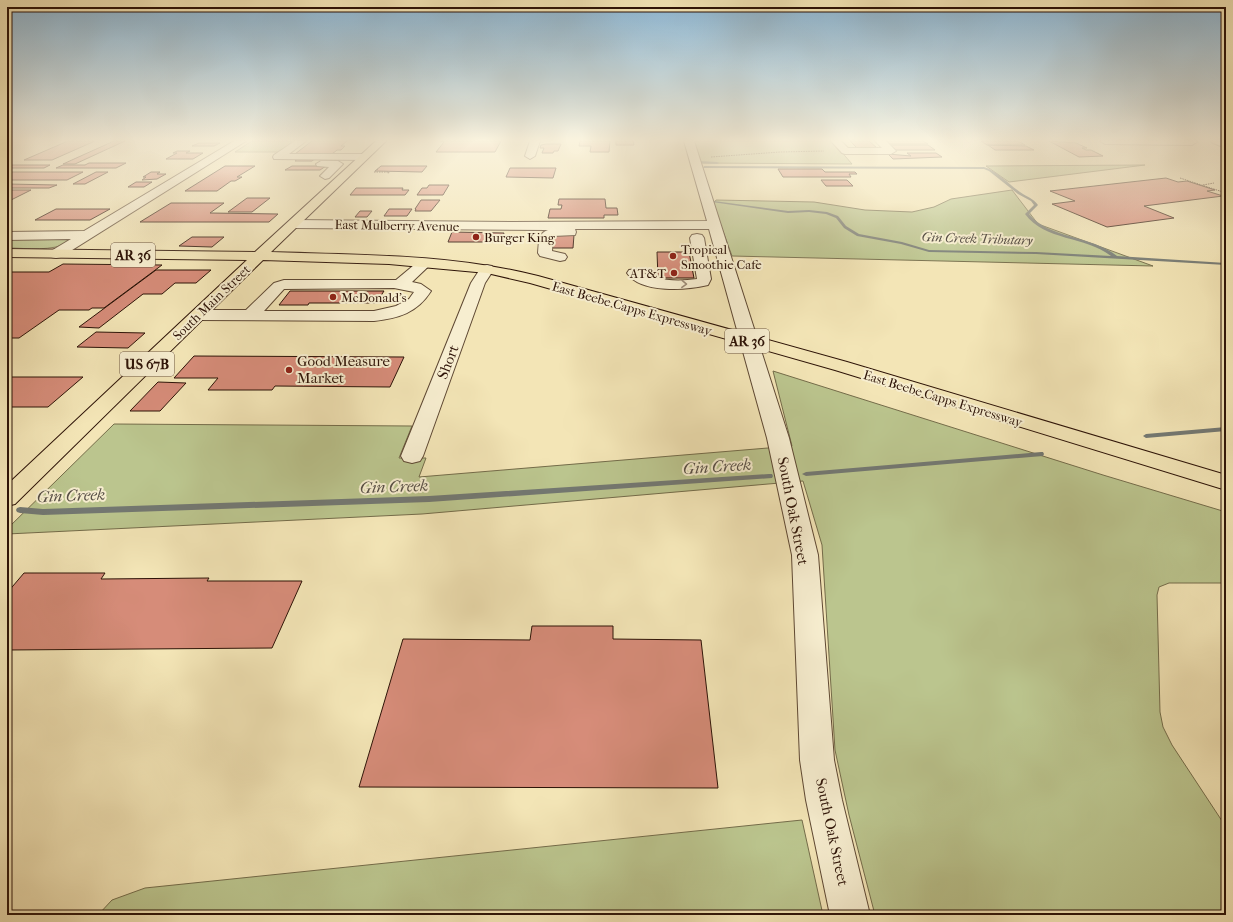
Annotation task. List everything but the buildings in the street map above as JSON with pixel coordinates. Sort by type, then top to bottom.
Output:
[{"type":"main road","name":"South Main Street","points":[[7,498],[259,256],[337,184]]},
{"type":"main road","name":"AR 36","points":[[7,253],[259,256]]},
{"type":"main road","name":"East Beebe Capps Expressway","points":[[259,256],[389,260],[487,269],[540,282],[841,366],[1226,483]]},
{"type":"street","points":[[56,254],[171,184]]},
{"type":"street","name":"South Oak Street","points":[[698,184],[706,231],[751,342],[785,467],[805,555],[817,760],[824,800],[850,915]]},
{"type":"street","name":"East Mulberry Avenue","points":[[295,224],[513,226],[623,225],[706,231]]},
{"type":"street","points":[[425,231],[517,232],[537,237]]},
{"type":"street","points":[[634,273],[637,277],[649,282],[692,284],[703,282],[706,231]]},
{"type":"street","points":[[560,257],[545,253],[546,236],[549,233],[597,232]]},
{"type":"street","points":[[7,236],[86,236]]},
{"type":"street","points":[[399,285],[425,263]]},
{"type":"street","name":"Short","points":[[412,456],[478,283],[487,269]]},
{"type":"street","points":[[198,315],[354,316],[385,315],[416,302],[423,291],[416,287],[399,285],[284,285],[276,289],[251,315]]},
{"type":"street","points":[[276,289],[378,288],[391,289],[395,292],[395,297],[390,304],[354,316]]},
{"type":"path","points":[[1200,185],[1207,184]]},
{"type":"path","points":[[1200,185],[1226,193]]},
{"type":"green space","points":[[1012,190],[1038,224],[1153,266],[732,256],[713,204],[716,200],[814,202],[865,210],[912,212],[934,207],[951,199]]},
{"type":"green space","points":[[7,238],[62,238],[70,239],[70,242],[47,248],[7,248]]},
{"type":"green space","points":[[773,371],[1103,475],[1226,512],[1226,583],[1169,583],[1159,587],[1157,595],[1160,712],[1163,727],[1172,745],[1226,827],[1226,915],[875,915],[849,815],[835,750],[822,545],[803,481],[422,514],[7,534],[7,529],[114,424],[412,426],[399,458],[426,458],[419,477],[792,446]]},
{"type":"green space","points":[[802,820],[823,915],[98,915],[112,900],[145,888]]},
{"type":"waterway","points":[[1008,184],[1019,193],[1032,200],[1036,205],[1027,214],[1033,222],[1054,232],[1081,240],[1106,250],[1115,257]]},
{"type":"waterway","name":"Gin Creek Tributary","points":[[714,202],[788,212],[809,211],[827,213],[837,217],[845,227],[858,235],[902,243],[929,251],[1036,253],[1226,264]]},
{"type":"waterway","name":"Gin Creek","points":[[1146,436],[1226,429]]},
{"type":"waterway","name":"Gin Creek","points":[[806,474],[1041,454]]},
{"type":"waterway","name":"Gin Creek","points":[[20,510],[43,512],[429,499],[769,476]]},
{"type":"place","name":"Burger King","points":[[476,237]]},
{"type":"place","name":"Tropical Smoothie Cafe","points":[[673,256]]},
{"type":"place","name":"AT&T","points":[[674,273]]},
{"type":"place","name":"McDonald's","points":[[333,297]]},
{"type":"place","name":"Good Measure Market","points":[[289,370]]}]
